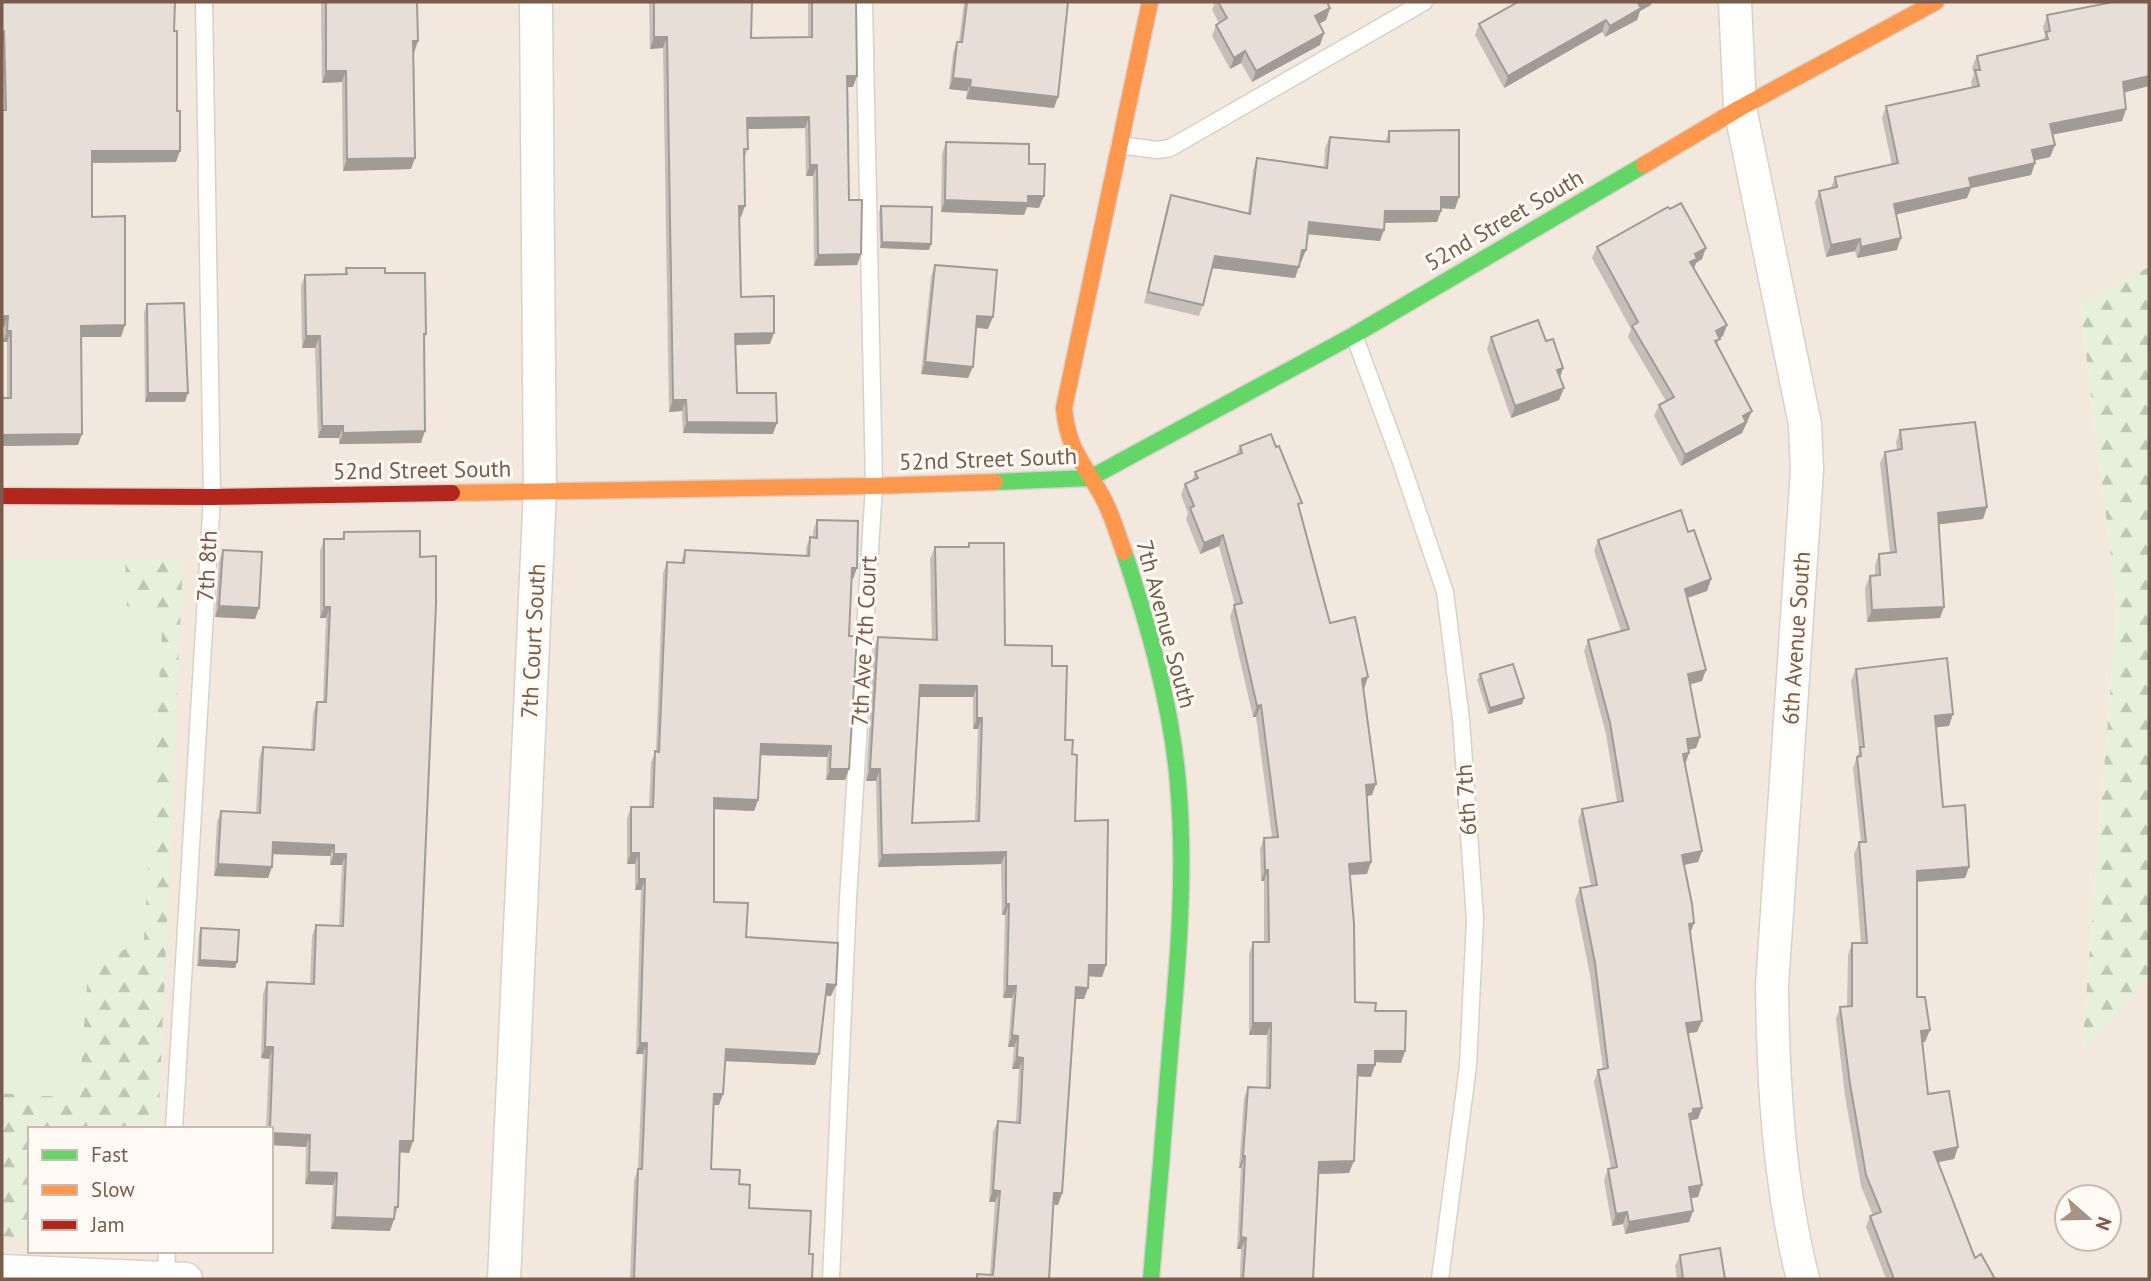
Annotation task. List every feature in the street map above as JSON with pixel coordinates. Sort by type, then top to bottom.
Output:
[{"type":"street","name":"7th Court South","points":[[503,1279],[540,490],[536,2]]},
{"type":"street","name":"7th Avenue South","points":[[1150,2],[1064,408],[1064,426],[1077,462],[1090,478],[1110,513],[1145,616],[1172,733],[1179,797],[1181,925],[1151,1279]]},
{"type":"street","name":"6th Avenue South","points":[[1735,2],[1740,108],[1805,424],[1807,470],[1772,986],[1778,1119],[1785,1185],[1803,1279]]},
{"type":"street","name":"52nd Street South","points":[[2,496],[212,497],[874,486],[1090,478],[1354,335],[1740,108],[1936,2]]},
{"type":"street","points":[[2,1271],[171,1272]]},
{"type":"lane","name":"7th 8th","points":[[174,1127],[212,497],[204,2]]},
{"type":"lane","name":"7th Ave 7th Court","points":[[831,1279],[848,899],[874,486],[864,2]]},
{"type":"lane","points":[[1119,145],[1157,150],[1170,148],[1424,2]]},
{"type":"lane","name":"6th 7th","points":[[1354,335],[1445,592],[1461,719],[1475,919],[1468,1066],[1440,1279]]},
{"type":"shaded area","points":[[2,2],[2149,2],[2149,267],[2080,305],[2117,605],[2082,1049],[2149,976],[2149,1279],[2,1279]]},
{"type":"green space","points":[[2149,267],[2149,976],[2082,1051],[2117,605],[2080,304]]},
{"type":"green space","points":[[2,559],[125,560],[127,606],[163,615],[144,940],[88,967],[79,1098],[2,1093]]},
{"type":"green space","points":[[183,559],[158,1127],[28,1127],[28,1238],[2,1236],[2,1093],[79,1098],[88,967],[163,615],[127,607],[125,560]]},
{"type":"building","points":[[2,2],[175,2],[180,151],[92,151],[92,217],[125,216],[125,325],[81,326],[82,434],[2,435],[2,398],[11,398],[11,331],[7,331],[8,316],[2,316],[2,110],[6,110]]},
{"type":"building","points":[[326,2],[417,2],[418,41],[413,41],[415,158],[347,159],[346,71],[326,71]]},
{"type":"building","points":[[654,2],[752,2],[751,38],[812,37],[812,2],[856,2],[857,76],[847,76],[849,200],[862,200],[861,254],[818,255],[817,165],[810,165],[809,117],[747,118],[748,149],[744,149],[745,206],[739,206],[741,297],[774,296],[774,333],[735,334],[737,393],[776,393],[777,423],[687,422],[686,400],[673,400],[667,37],[654,37]]},
{"type":"building","points":[[967,2],[1068,2],[1058,97],[970,87],[971,80],[953,78],[957,42],[962,42]]},
{"type":"building","points":[[1218,2],[1327,2],[1330,8],[1315,16],[1324,33],[1256,71],[1245,51],[1234,58],[1216,25],[1227,18]]},
{"type":"building","points":[[1518,2],[1640,2],[1638,3],[1641,8],[1610,26],[1606,20],[1508,76],[1479,24]]},
{"type":"building","points":[[2113,2],[2149,2],[2149,76],[2123,82],[2126,109],[2050,124],[2055,145],[2032,150],[2035,163],[1969,178],[1971,187],[1894,204],[1901,238],[1861,247],[1860,239],[1831,245],[1819,191],[1837,187],[1835,177],[1898,163],[1886,106],[1979,86],[1975,70],[1980,70],[1977,56],[2048,39],[2046,32],[2050,31],[2047,15]]},
{"type":"building","points":[[1459,130],[1459,197],[1441,197],[1441,211],[1385,211],[1384,230],[1309,222],[1306,250],[1302,250],[1299,267],[1215,256],[1203,305],[1148,292],[1171,195],[1250,214],[1257,158],[1327,168],[1330,137],[1389,142],[1389,131]]},
{"type":"building","points":[[946,142],[1029,144],[1029,164],[1045,164],[1044,196],[1028,196],[1028,203],[945,200]]},
{"type":"building","points":[[1681,203],[1706,248],[1695,254],[1697,259],[1690,262],[1727,325],[1716,331],[1720,339],[1715,341],[1752,411],[1743,416],[1746,422],[1685,455],[1659,405],[1674,397],[1632,326],[1638,322],[1597,247],[1668,207],[1670,209]]},
{"type":"building","points":[[881,206],[932,207],[931,244],[882,242]]},
{"type":"building","points":[[935,265],[997,270],[993,317],[977,316],[973,367],[925,362]]},
{"type":"building","points":[[346,268],[385,268],[385,273],[425,273],[425,431],[343,433],[343,426],[322,426],[320,336],[306,336],[305,275],[347,274]]},
{"type":"building","points":[[184,303],[188,393],[148,393],[147,304]]},
{"type":"building","points":[[1538,320],[1546,341],[1553,339],[1563,368],[1557,370],[1564,388],[1515,406],[1491,337]]},
{"type":"building","points":[[1975,422],[1987,507],[1938,513],[1944,607],[1872,610],[1870,576],[1880,575],[1879,554],[1896,552],[1885,452],[1902,449],[1900,430]]},
{"type":"building","points":[[1271,434],[1276,447],[1279,446],[1302,503],[1298,504],[1330,623],[1355,617],[1368,677],[1362,679],[1376,784],[1366,785],[1371,862],[1349,864],[1354,924],[1355,1002],[1376,1003],[1375,1011],[1406,1011],[1405,1051],[1375,1051],[1375,1065],[1358,1065],[1354,1161],[1319,1162],[1313,1279],[1243,1279],[1246,1238],[1241,1237],[1243,1156],[1248,1087],[1270,1088],[1271,1023],[1253,1023],[1253,942],[1269,942],[1268,870],[1265,870],[1264,838],[1278,837],[1261,705],[1257,706],[1234,605],[1242,603],[1223,535],[1204,543],[1190,508],[1194,506],[1185,484],[1198,478],[1195,472],[1242,453],[1240,446]]},
{"type":"building","points":[[1681,510],[1688,532],[1694,530],[1711,579],[1685,589],[1706,670],[1688,674],[1700,737],[1687,739],[1689,753],[1683,754],[1702,851],[1682,855],[1692,904],[1694,923],[1689,924],[1702,1021],[1686,1023],[1702,1108],[1693,1109],[1693,1113],[1689,1114],[1702,1185],[1689,1187],[1693,1211],[1629,1222],[1627,1212],[1616,1214],[1608,1169],[1617,1167],[1598,1070],[1608,1068],[1595,963],[1580,888],[1597,885],[1582,809],[1623,801],[1610,723],[1588,640],[1629,629],[1598,540]]},
{"type":"building","points":[[817,520],[858,521],[857,568],[852,568],[849,636],[857,636],[849,769],[830,769],[831,746],[761,744],[758,800],[714,798],[714,902],[748,903],[746,937],[838,943],[836,985],[827,984],[819,1054],[726,1049],[723,1094],[714,1094],[711,1169],[740,1170],[739,1184],[750,1185],[749,1208],[811,1211],[809,1254],[813,1254],[812,1279],[634,1279],[647,1043],[640,1043],[645,879],[639,879],[639,853],[631,853],[631,807],[653,807],[655,751],[659,752],[667,562],[684,563],[685,550],[809,556],[810,537],[817,538]]},
{"type":"building","points":[[420,531],[420,557],[436,556],[413,1141],[400,1141],[398,1207],[395,1207],[394,1219],[335,1217],[337,1173],[309,1172],[310,1135],[273,1133],[273,1127],[270,1127],[273,1047],[265,1047],[267,982],[314,984],[316,925],[343,926],[346,854],[334,854],[334,845],[273,842],[272,867],[218,864],[221,811],[260,813],[263,747],[314,750],[317,702],[326,702],[330,607],[324,607],[324,539],[344,539],[344,532]]},
{"type":"building","points":[[969,543],[1004,543],[1005,645],[1052,646],[1052,666],[1067,666],[1065,740],[1073,740],[1072,754],[1077,755],[1075,821],[1108,820],[1106,965],[1089,965],[1088,988],[1076,987],[1062,1193],[1054,1193],[1049,1279],[977,1279],[977,1274],[993,1275],[1000,1191],[993,1190],[998,1121],[1020,1123],[1023,1058],[1017,1057],[1018,1036],[1012,1035],[1016,986],[1007,986],[1009,904],[1006,904],[1006,852],[882,855],[880,769],[870,769],[878,637],[937,640],[935,547],[969,547]],"holes":[[[920,685],[977,686],[977,718],[982,718],[979,821],[912,823]]]},
{"type":"building","points":[[223,550],[262,552],[259,608],[219,606]]},
{"type":"building","points":[[1947,658],[1953,714],[1935,716],[1943,807],[1965,805],[1969,867],[1917,871],[1917,997],[1925,997],[1930,1030],[1921,1031],[1928,1094],[1949,1091],[1958,1147],[1934,1152],[1975,1258],[1981,1254],[1995,1279],[1894,1279],[1870,1216],[1881,1212],[1866,1175],[1840,1007],[1852,1006],[1852,943],[1867,943],[1859,842],[1866,842],[1857,757],[1861,756],[1860,747],[1864,747],[1856,669]]},
{"type":"building","points":[[1513,664],[1524,698],[1490,708],[1480,674]]},
{"type":"building","points":[[201,928],[239,930],[237,962],[200,960]]},
{"type":"building","points":[[1720,1248],[1725,1279],[1683,1279],[1680,1255]]},
{"type":"traffic: fast","points":[[995,482],[1090,478],[1354,335],[1644,165]]},
{"type":"traffic: fast","points":[[1124,552],[1150,637],[1164,695],[1175,753],[1180,817],[1178,952],[1151,1279]]},
{"type":"traffic: slow","points":[[1124,552],[1106,503],[1077,455],[1069,435],[1064,408],[1150,2]]},
{"type":"traffic: slow","points":[[1644,165],[1740,108],[1936,2]]},
{"type":"traffic: slow","points":[[452,493],[995,482]]},
{"type":"traffic: jam","points":[[2,496],[212,497],[452,493]]}]
